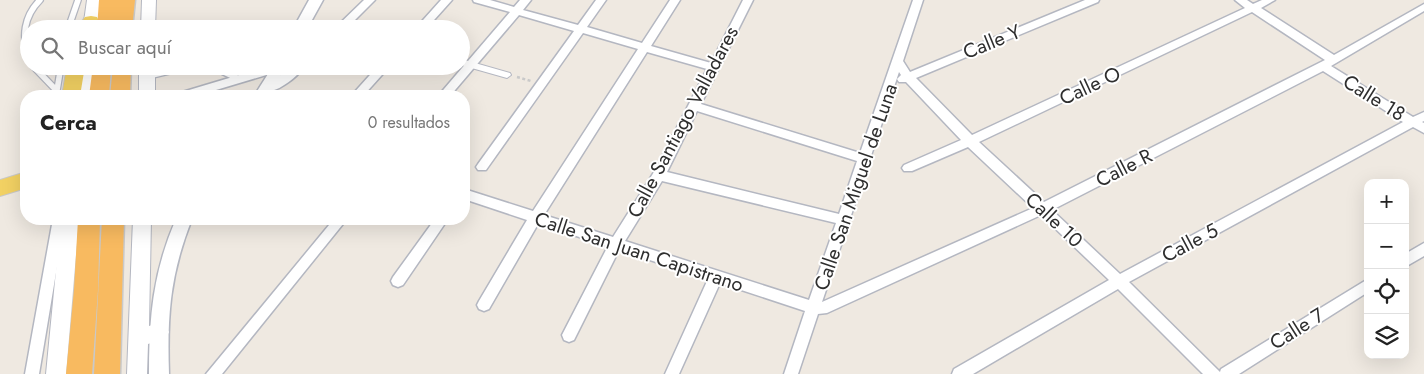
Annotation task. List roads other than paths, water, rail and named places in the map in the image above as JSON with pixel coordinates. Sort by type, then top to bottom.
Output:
[{"type":"highway","points":[[97,20],[108,0]]},
{"type":"highway","points":[[124,20],[126,0]]},
{"type":"highway","points":[[100,90],[101,75]]},
{"type":"highway","points":[[120,90],[121,75]]},
{"type":"highway","points":[[79,374],[86,290],[89,225]]},
{"type":"highway","points":[[107,374],[114,225]]},
{"type":"main road","points":[[93,20],[94,0]]},
{"type":"main road","points":[[148,20],[149,0]]},
{"type":"main road","points":[[63,90],[71,75]]},
{"type":"main road","points":[[83,90],[85,75]]},
{"type":"main road","points":[[147,75],[147,90]]},
{"type":"main road","points":[[56,374],[69,225]]},
{"type":"main road","points":[[137,374],[142,225]]},
{"type":"main road","points":[[139,338],[159,332]]},
{"type":"street","points":[[305,20],[316,0]]},
{"type":"street","points":[[349,20],[370,0]]},
{"type":"street","points":[[428,20],[447,0]]},
{"type":"street","points":[[478,0],[713,67]]},
{"type":"street","points":[[470,59],[526,0]]},
{"type":"street","points":[[482,167],[601,0]]},
{"type":"street","points":[[484,305],[535,218],[676,0]]},
{"type":"street","name":"Calle Santiago Valladares","points":[[569,335],[616,244],[658,175],[748,0]]},
{"type":"street","name":"Calle San Miguel de Luna","points":[[791,374],[918,0]]},
{"type":"street","name":"Calle Y","points":[[891,84],[1094,0]]},
{"type":"street","name":"Calle 18","points":[[1240,0],[1329,63],[1420,122]]},
{"type":"street","name":"Calle O","points":[[908,168],[970,141],[1270,0]]},
{"type":"street","points":[[1418,10],[1420,0]]},
{"type":"street","name":"Calle R","points":[[814,308],[831,306],[1042,209],[1329,63],[1418,10]]},
{"type":"street","name":"Calle 10","points":[[898,62],[908,77],[970,141],[1120,281],[1213,374]]},
{"type":"street","points":[[470,64],[507,74]]},
{"type":"street","points":[[203,90],[253,75]]},
{"type":"street","points":[[265,90],[275,75]]},
{"type":"street","points":[[267,90],[289,75]]},
{"type":"street","points":[[363,90],[377,75]]},
{"type":"street","points":[[448,90],[458,75]]},
{"type":"street","points":[[694,106],[864,159]]},
{"type":"street","name":"Calle 5","points":[[959,374],[1120,281],[1420,122]]},
{"type":"street","points":[[658,175],[844,220]]},
{"type":"street","name":"Calle San Juan Capistrano","points":[[470,196],[814,308]]},
{"type":"street","points":[[32,374],[58,225]]},
{"type":"street","points":[[159,374],[158,310],[165,266],[181,225]]},
{"type":"street","points":[[213,374],[336,225]]},
{"type":"street","points":[[398,281],[438,225]]},
{"type":"street","points":[[1409,258],[1424,249]]},
{"type":"street","points":[[672,374],[716,276]]},
{"type":"street","name":"Calle 7","points":[[1226,374],[1364,288]]},
{"type":"lane","points":[[27,20],[30,12],[40,0]]},
{"type":"lane","points":[[71,20],[78,0]]},
{"type":"lane","points":[[42,75],[57,90]]},
{"type":"lane","points":[[61,75],[61,90]]},
{"type":"lane","points":[[230,75],[239,79]]}]
